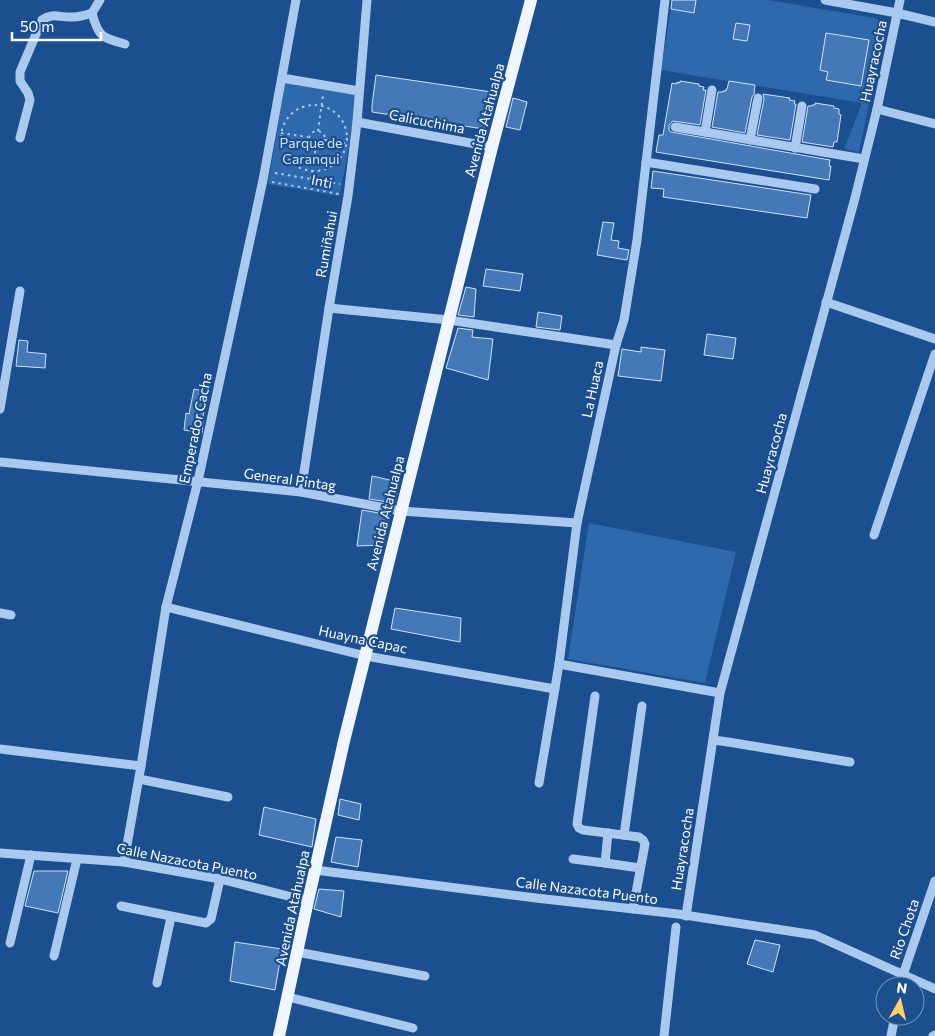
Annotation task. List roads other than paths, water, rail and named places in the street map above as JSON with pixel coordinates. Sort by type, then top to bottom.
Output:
[{"type":"main road","name":"Avenida Atahualpa","points":[[280,1036],[344,741],[492,147],[531,0]]},
{"type":"street","points":[[20,138],[30,100],[20,81],[20,72],[42,20],[47,16],[73,17],[92,13],[100,0]]},
{"type":"street","name":"Emperador Cacha","points":[[124,862],[166,607],[198,481],[262,180],[296,0]]},
{"type":"street","name":"Rumiñahui","points":[[302,492],[329,308],[348,196],[357,122],[367,0]]},
{"type":"street","name":"La Huaca","points":[[540,783],[559,664],[577,523],[616,345],[624,320],[637,240],[665,0]]},
{"type":"street","points":[[825,0],[935,22]]},
{"type":"street","name":"Huayracocha","points":[[686,916],[720,693],[864,160],[900,0]]},
{"type":"street","points":[[92,13],[98,30],[103,37],[125,44]]},
{"type":"street","points":[[282,78],[360,90]]},
{"type":"street","points":[[705,132],[712,90]]},
{"type":"street","points":[[750,140],[758,98]]},
{"type":"street","points":[[795,148],[802,106]]},
{"type":"street","points":[[877,109],[935,124]]},
{"type":"street","name":"Calicuchima","points":[[357,122],[492,147]]},
{"type":"street","points":[[675,127],[864,160]]},
{"type":"street","points":[[646,162],[815,190]]},
{"type":"street","points":[[0,409],[20,291]]},
{"type":"street","points":[[826,302],[935,339]]},
{"type":"street","points":[[329,308],[449,320],[616,345]]},
{"type":"street","points":[[874,535],[935,354]]},
{"type":"street","name":"General Pintag","points":[[0,462],[302,492],[401,510],[577,523]]},
{"type":"street","name":"Huayna Capac","points":[[166,607],[366,656],[555,689]]},
{"type":"street","points":[[0,614],[11,616]]},
{"type":"street","points":[[559,664],[720,693]]},
{"type":"street","points":[[595,696],[577,824],[583,830],[624,835],[643,840],[645,844],[634,909]]},
{"type":"street","points":[[624,835],[642,706]]},
{"type":"street","points":[[713,740],[850,762]]},
{"type":"street","points":[[0,749],[141,766]]},
{"type":"street","points":[[139,779],[228,796]]},
{"type":"street","points":[[605,863],[608,833]]},
{"type":"street","name":"Calle Nazacota Puento","points":[[0,852],[124,862],[220,879],[308,901]]},
{"type":"street","points":[[10,943],[31,856]]},
{"type":"street","points":[[54,956],[77,858]]},
{"type":"street","points":[[573,859],[640,868]]},
{"type":"street","name":"Calle Nazacota Puento","points":[[315,870],[634,909],[815,935],[935,989]]},
{"type":"street","points":[[121,906],[206,923],[211,919],[220,879]]},
{"type":"street","name":"Rio Chota","points":[[903,975],[935,881]]},
{"type":"street","points":[[157,983],[171,916]]},
{"type":"street","points":[[664,1036],[676,926]]},
{"type":"street","points":[[297,952],[424,976]]},
{"type":"street","points":[[288,997],[413,1028]]},
{"type":"park label","name":"Parque de Caranqui","points":[[311,150]]}]
